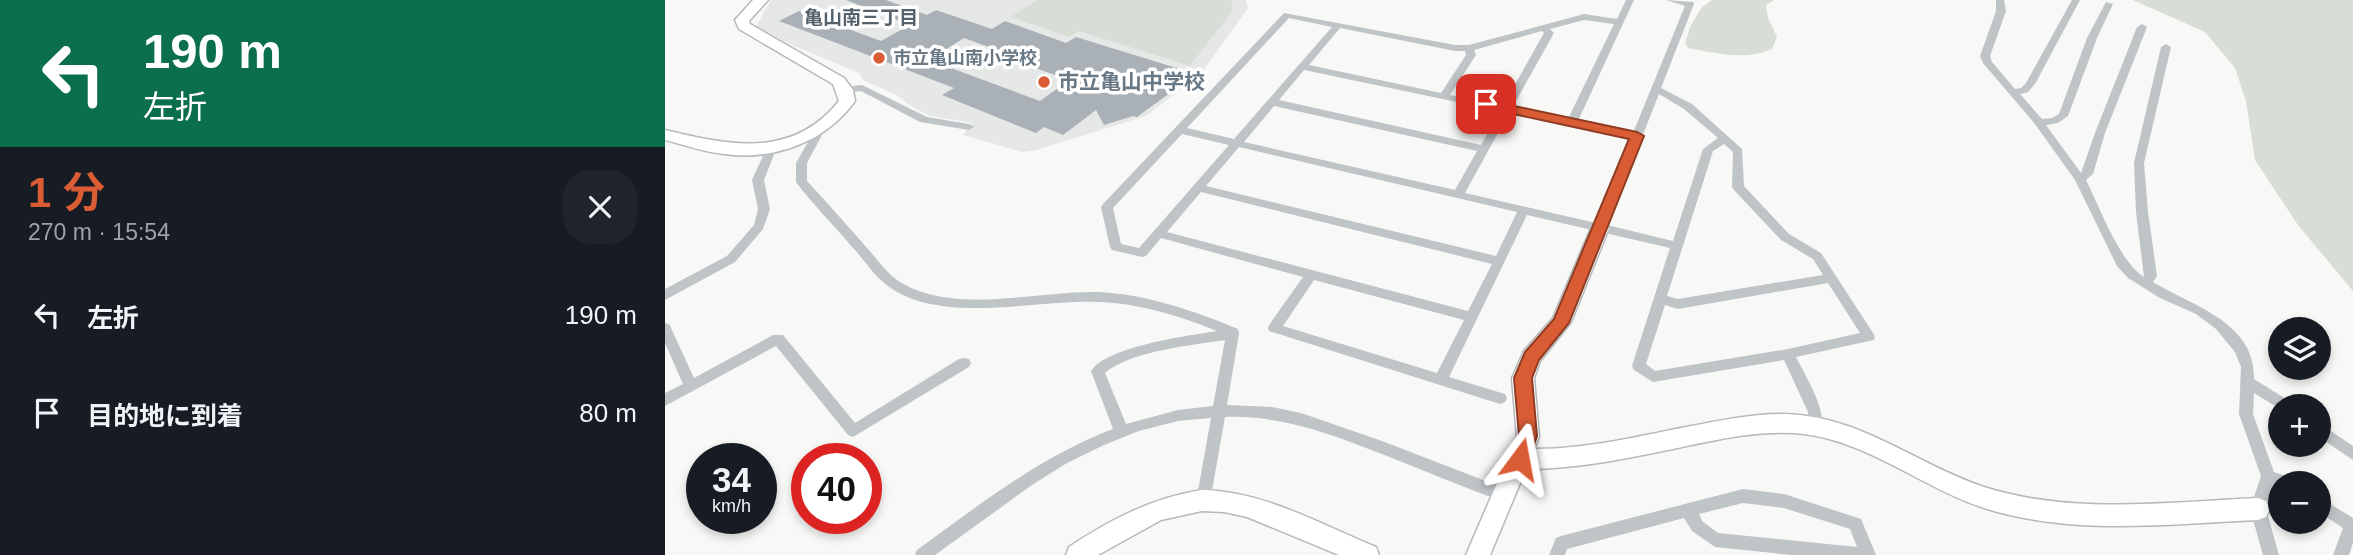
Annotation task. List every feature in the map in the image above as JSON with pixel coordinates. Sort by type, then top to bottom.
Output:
[{"type":"street","points":[[665,135],[732,150],[772,147],[814,131],[841,110],[847,101],[845,90],[830,76],[744,26],[742,20],[746,13],[761,0]]},
{"type":"street","points":[[1572,122],[1630,0]]},
{"type":"street","points":[[1478,555],[1528,436],[1523,378],[1531,357],[1561,323],[1690,4],[1670,0]]},
{"type":"street","points":[[2000,0],[2001,10],[1985,56],[1988,63],[2039,122],[2080,179],[2121,262],[2132,275],[2164,295],[2200,311],[2221,326],[2241,349],[2248,367],[2246,414],[2268,472]]},
{"type":"street","points":[[2014,92],[2024,90],[2030,84],[2076,0]]},
{"type":"street","points":[[2039,122],[2054,121],[2063,116],[2092,38],[2109,4]]},
{"type":"street","points":[[1338,25],[1142,253],[1116,247],[1107,207],[1287,15],[1338,25],[1455,48],[1469,48],[1584,17],[1620,22]]},
{"type":"street","points":[[2080,179],[2088,174],[2100,133],[2142,27]]},
{"type":"street","points":[[1458,195],[1549,33],[1544,28]]},
{"type":"street","points":[[2146,284],[2151,276],[2142,212],[2139,163],[2166,47]]},
{"type":"street","points":[[1444,96],[1471,55],[1469,48]]},
{"type":"street","points":[[1303,67],[1637,136]]},
{"type":"street","points":[[845,90],[862,88],[924,120],[969,128]]},
{"type":"street","points":[[1656,89],[1669,92],[1725,139],[1738,151],[1738,187],[1786,237],[1817,256],[1870,335],[1788,354],[1653,377],[1639,366],[1709,149],[1725,139]]},
{"type":"street","points":[[1272,102],[1484,149]]},
{"type":"street","points":[[1179,130],[1678,246]]},
{"type":"street","points":[[814,131],[817,135],[802,158],[799,170],[802,182],[889,280],[906,293],[931,300],[961,303],[1097,297],[1123,300],[1216,325],[1233,334]]},
{"type":"street","points":[[665,295],[731,259],[759,226],[764,209],[758,180],[772,147]]},
{"type":"street","points":[[1199,187],[1499,261]]},
{"type":"street","points":[[1441,379],[1524,210]]},
{"type":"street","points":[[1160,234],[1471,317]]},
{"type":"street","points":[[1311,275],[1274,328],[1500,398]]},
{"type":"street","points":[[1661,299],[1678,304],[1831,278]]},
{"type":"street","points":[[665,328],[691,386]]},
{"type":"street","points":[[1203,502],[1233,334]]},
{"type":"street","points":[[1121,430],[1098,371],[1104,363],[1138,352],[1233,334]]},
{"type":"street","points":[[665,400],[778,339],[853,431],[964,363]]},
{"type":"street","points":[[1788,354],[1815,412],[1816,426]]},
{"type":"street","points":[[2249,383],[2268,395]]},
{"type":"street","points":[[923,555],[1070,452],[1121,430],[1191,412],[1254,410],[1299,418],[1504,495]]},
{"type":"street","points":[[1520,459],[1563,459],[1750,425],[1782,422],[1816,426],[1884,452],[1941,481],[1986,498],[2027,508],[2073,514],[2258,509]]},
{"type":"street","points":[[2331,438],[2353,454]]},
{"type":"street","points":[[2268,478],[2258,509],[2271,555]]},
{"type":"street","points":[[1557,555],[1561,543],[1743,496],[1784,501],[1856,524],[1868,555]]},
{"type":"street","points":[[1077,555],[1134,519],[1164,508],[1203,502],[1245,505],[1367,555]]},
{"type":"street","points":[[1688,510],[1697,526],[1715,540],[1861,555]]},
{"type":"street","points":[[2331,511],[2353,525],[2341,555]]},
{"type":"shaded area","name":"市立亀山中学校","points":[[771,0],[1246,0],[1248,8],[1200,75],[1146,116],[1022,152],[963,135],[972,123],[930,116],[898,96],[863,80],[859,73],[787,43],[756,26]]},
{"type":"shaded area","points":[[1037,0],[1228,0],[1232,1],[1233,10],[1190,66],[1079,31],[1069,37],[1011,17]]},
{"type":"shaded area","points":[[1712,0],[1774,0],[1766,5],[1768,18],[1777,37],[1772,49],[1741,55],[1688,48],[1685,43],[1691,25],[1702,7]]},
{"type":"shaded area","points":[[2133,0],[2353,0],[2353,291],[2298,225],[2255,160],[2246,101],[2235,68],[2205,32]]},
{"type":"building","points":[[846,0],[886,0],[927,15],[936,10],[992,29],[1005,21],[1066,43],[1076,37],[1196,74],[1137,117],[1104,125],[1096,110],[1063,135],[1044,127],[1036,133],[942,95],[954,88],[779,21],[799,11],[881,41],[910,25]],"holes":[[[964,38],[1028,61],[1024,64],[1069,80],[1040,101],[929,60]]]},
{"type":"place","name":"市立亀山南小学校","points":[[879,58]]},
{"type":"place","name":"市立亀山中学校","points":[[1044,82]]},
{"type":"district","name":"亀山南三丁目","points":[[861,17]]},
{"type":"route","points":[[1486,104],[1637,136],[1561,323],[1531,357],[1523,378],[1528,436],[1520,459]]}]
